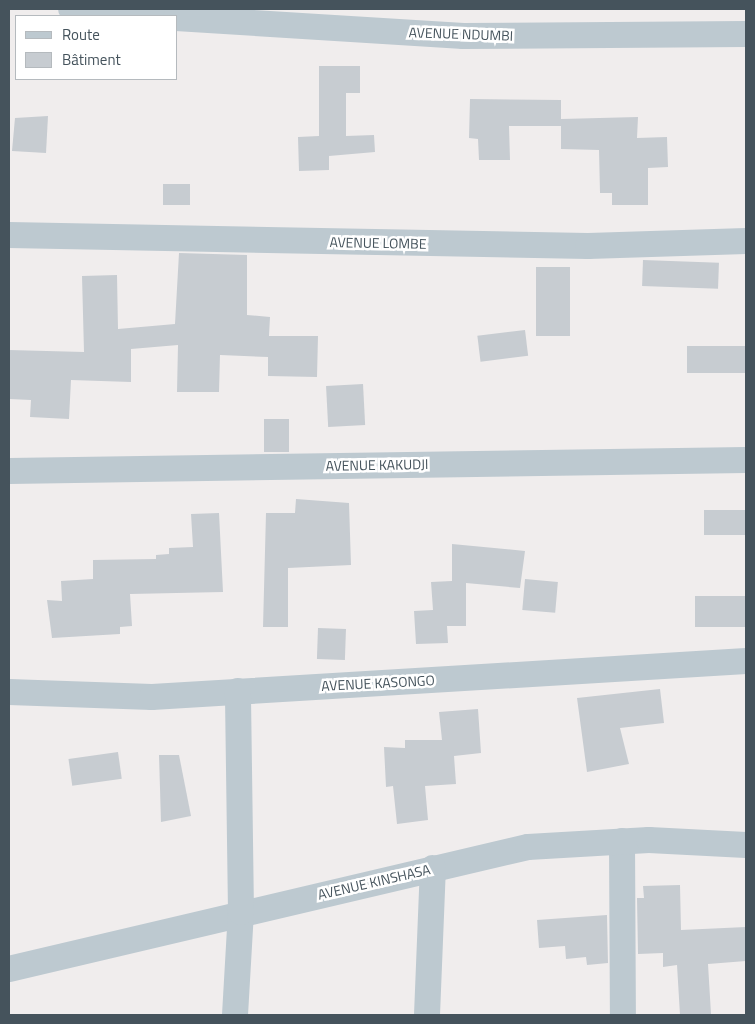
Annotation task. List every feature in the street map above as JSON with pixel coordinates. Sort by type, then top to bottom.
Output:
[{"type":"street","points":[[71,9],[148,15]]},
{"type":"street","name":"AVENUE NDUMBI","points":[[178,18],[463,36],[746,34]]},
{"type":"street","name":"AVENUE LOMBE","points":[[9,235],[588,246],[746,241]]},
{"type":"street","name":"AVENUE KAKUDJI","points":[[9,471],[746,460]]},
{"type":"street","name":"AVENUE KASONGO","points":[[9,692],[152,697],[746,661]]},
{"type":"street","points":[[235,1015],[241,912],[238,691]]},
{"type":"street","points":[[622,841],[623,1015]]},
{"type":"street","name":"AVENUE KINSHASA","points":[[9,969],[241,912],[528,847],[622,841],[746,845]]},
{"type":"street","points":[[428,1015],[433,868]]},
{"type":"building","points":[[319,66],[360,66],[360,93],[346,93],[346,136],[374,135],[375,152],[329,156],[329,170],[299,171],[298,137],[319,136]]},
{"type":"building","points":[[470,99],[561,100],[561,126],[509,126],[510,160],[479,160],[478,139],[469,138]]},
{"type":"building","points":[[48,116],[46,153],[12,151],[15,118]]},
{"type":"building","points":[[638,117],[637,138],[667,137],[668,167],[648,168],[648,205],[612,205],[612,193],[600,193],[599,150],[561,149],[561,119]]},
{"type":"building","points":[[163,184],[190,184],[190,205],[163,205]]},
{"type":"building","points":[[179,253],[247,255],[247,315],[270,317],[269,336],[318,336],[317,377],[268,376],[268,357],[220,355],[219,392],[177,392],[178,345],[131,349],[131,382],[71,380],[69,419],[30,417],[31,400],[9,399],[9,350],[84,352],[82,276],[117,275],[118,329],[175,324]]},
{"type":"building","points":[[643,260],[719,263],[718,289],[642,286]]},
{"type":"building","points":[[536,267],[570,267],[570,336],[536,336]]},
{"type":"building","points":[[525,330],[528,356],[481,362],[477,336]]},
{"type":"building","points":[[687,346],[746,346],[746,373],[687,373]]},
{"type":"building","points":[[363,384],[365,425],[328,427],[326,386]]},
{"type":"building","points":[[264,419],[289,419],[289,452],[264,452]]},
{"type":"building","points":[[296,499],[349,503],[351,565],[288,568],[288,627],[263,627],[266,513],[295,513]]},
{"type":"building","points":[[704,510],[746,510],[746,535],[704,535]]},
{"type":"building","points":[[219,513],[223,592],[130,594],[132,626],[120,627],[120,634],[52,638],[47,600],[62,601],[61,581],[93,579],[93,560],[156,559],[156,555],[169,554],[169,548],[193,547],[191,514]]},
{"type":"building","points":[[452,544],[525,551],[520,588],[466,583],[466,626],[447,626],[448,643],[416,644],[414,611],[433,610],[431,582],[452,581]]},
{"type":"building","points":[[525,579],[558,582],[555,613],[522,610]]},
{"type":"building","points":[[695,596],[746,596],[746,627],[695,627]]},
{"type":"building","points":[[318,628],[346,629],[345,660],[317,659]]},
{"type":"building","points":[[660,689],[664,723],[620,728],[629,764],[587,772],[577,698]]},
{"type":"building","points":[[478,709],[481,753],[454,756],[456,784],[425,786],[428,820],[397,824],[393,786],[386,787],[384,747],[405,748],[405,740],[442,740],[439,712]]},
{"type":"building","points":[[118,752],[122,779],[72,786],[68,759]]},
{"type":"building","points":[[159,755],[179,755],[191,816],[161,822]]},
{"type":"building","points":[[680,885],[681,930],[746,927],[746,961],[708,964],[711,1014],[680,1015],[677,965],[663,967],[663,953],[638,954],[637,898],[644,898],[643,886]]},
{"type":"building","points":[[607,915],[608,963],[587,965],[586,957],[566,959],[565,946],[539,948],[537,920]]}]
